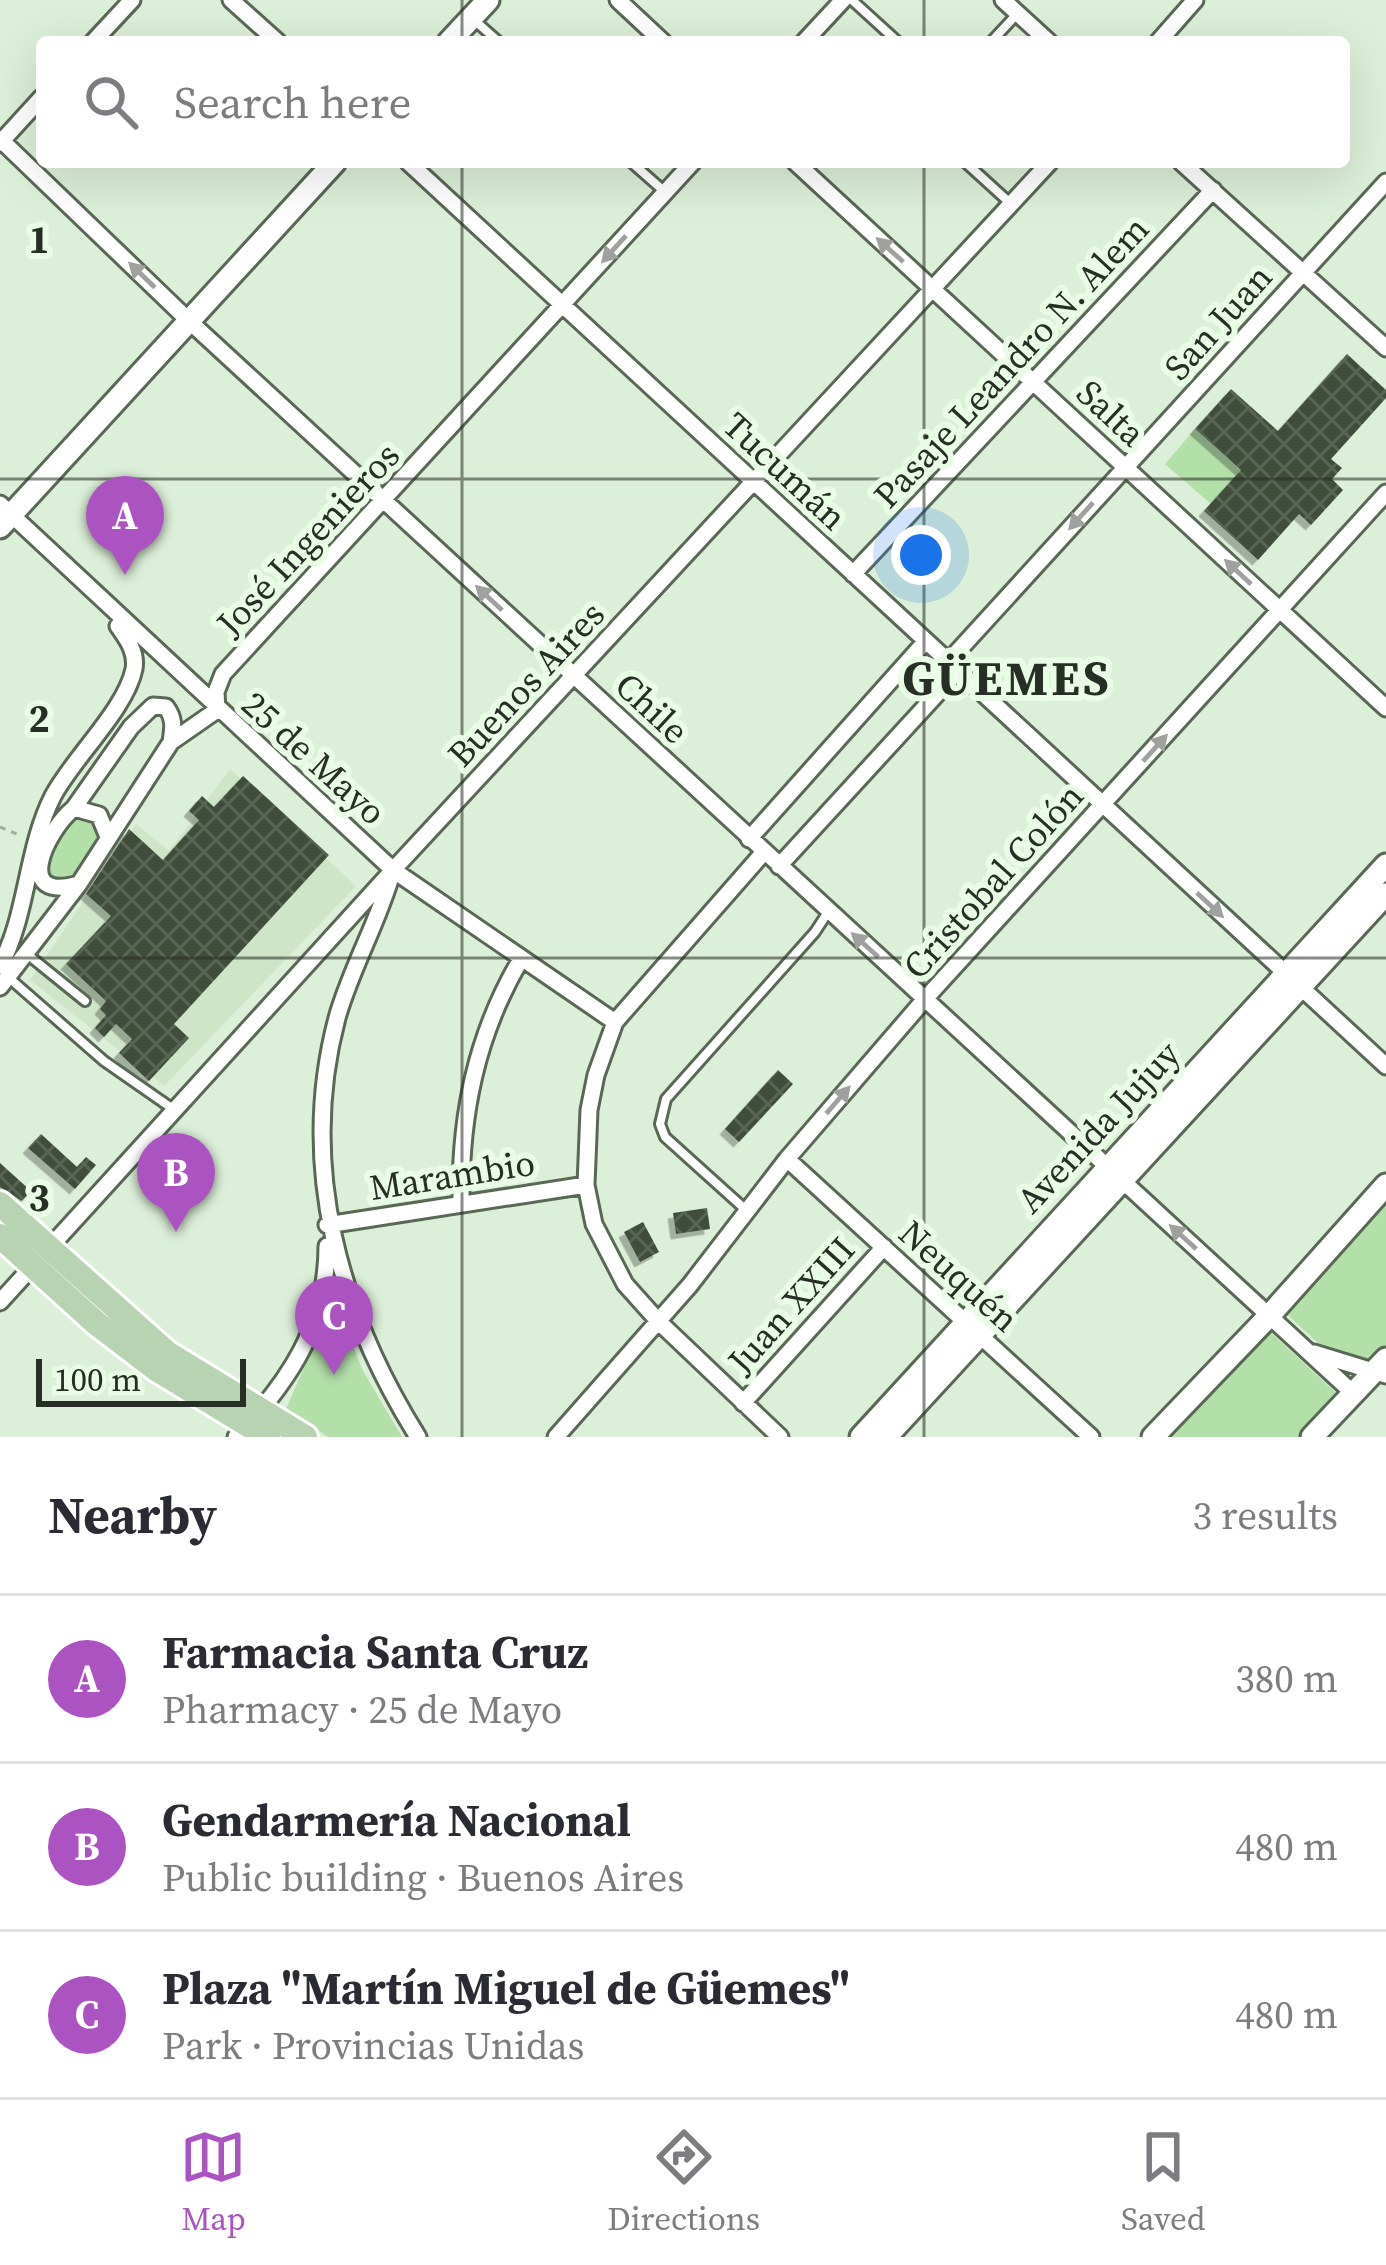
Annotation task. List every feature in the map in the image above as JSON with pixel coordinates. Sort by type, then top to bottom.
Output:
[{"type":"main road","points":[[0,1204],[40,1258],[156,1369],[253,1428],[304,1437]]},
{"type":"main road","points":[[0,1237],[40,1258]]},
{"type":"street","points":[[99,36],[132,0]]},
{"type":"street","points":[[231,0],[271,36]]},
{"type":"street","points":[[455,36],[488,0]]},
{"type":"street","points":[[617,0],[657,36]]},
{"type":"street","points":[[810,36],[847,0]]},
{"type":"street","points":[[1003,0],[1043,36]]},
{"type":"street","points":[[1163,36],[1195,0]]},
{"type":"street","points":[[1,141],[36,104]]},
{"type":"street","name":"Chile","points":[[1,141],[188,320],[1353,1393]]},
{"type":"street","points":[[4,515],[329,168]]},
{"type":"street","name":"Tucumán","points":[[414,168],[1386,1066]]},
{"type":"street","name":"José Ingenieros","points":[[217,710],[216,692],[223,674],[687,168]]},
{"type":"street","name":"Salta","points":[[802,168],[1386,708]]},
{"type":"street","name":"Buenos Aires","points":[[0,1302],[393,870],[1045,168]]},
{"type":"street","points":[[1188,168],[1386,348]]},
{"type":"street","name":"San Juan","points":[[779,866],[1125,468],[1386,182]]},
{"type":"street","name":"Pasaje Leandro N. Alem","points":[[853,574],[1213,190]]},
{"type":"street","name":"Cristobal Colón","points":[[556,1437],[926,1000],[1386,494]]},
{"type":"street","name":"25 de Mayo","points":[[4,515],[393,870],[616,1022]]},
{"type":"street","points":[[18,949],[18,914],[54,795],[133,673],[131,646],[103,603]]},
{"type":"street","points":[[748,838],[926,641]]},
{"type":"street","points":[[34,859],[141,714],[153,706],[166,707],[174,723],[171,742]]},
{"type":"street","points":[[3,977],[18,949],[44,928],[79,884],[171,742],[217,710]]},
{"type":"street","points":[[74,808],[99,814],[108,837]]},
{"type":"street","points":[[764,852],[616,1022],[589,1110],[586,1185],[594,1224],[625,1284],[658,1322],[780,1437]]},
{"type":"street","points":[[34,859],[51,885],[79,884]]},
{"type":"street","name":"Avenida Jujuy","points":[[861,1437],[972,1328],[1292,981],[1386,865]]},
{"type":"street","points":[[253,1428],[295,1368],[318,1316],[327,1267],[322,1145],[327,1058],[345,992],[393,870]]},
{"type":"street","name":"Avenida Jujuy","points":[[1292,981],[1386,894]]},
{"type":"street","points":[[18,914],[44,928]]},
{"type":"street","points":[[460,1203],[465,1110],[477,1055],[494,1009],[521,959]]},
{"type":"street","name":"Neuquén","points":[[787,1159],[1091,1437]]},
{"type":"street","name":"Marambio","points":[[328,1225],[586,1185]]},
{"type":"street","points":[[1153,1437],[1386,1185]]},
{"type":"street","points":[[328,1225],[356,1323],[418,1437]]},
{"type":"street","name":"Juan XXIII","points":[[743,1403],[884,1247]]},
{"type":"street","points":[[318,1316],[340,1309],[356,1323]]},
{"type":"street","name":"Avenida Jujuy","points":[[886,1437],[972,1328]]},
{"type":"street","points":[[1303,1348],[1382,1368]]},
{"type":"street","points":[[1312,1437],[1382,1368]]},
{"type":"lane","points":[[847,0],[891,36]]},
{"type":"lane","points":[[997,36],[1018,13]]},
{"type":"lane","points":[[472,18],[492,36]]},
{"type":"lane","points":[[637,168],[664,193]]},
{"type":"lane","points":[[972,168],[1012,204]]},
{"type":"lane","points":[[746,1210],[664,1137],[661,1112],[666,1099],[815,932],[828,911]]},
{"type":"lane","points":[[18,949],[85,1001]]},
{"type":"lane","points":[[3,977],[104,1060],[175,1110]]},
{"type":"path","points":[[0,827],[19,835]]},
{"type":"shaded area","points":[[230,769],[356,886],[164,1086],[30,980],[136,824],[169,851]]},
{"type":"green space","points":[[1195,429],[1241,470],[1211,504],[1165,464]]},
{"type":"green space","points":[[73,814],[94,816],[101,837],[73,879],[59,881],[50,876],[46,852]]},
{"type":"green space","points":[[1386,1203],[1386,1346],[1371,1363],[1321,1346],[1288,1315]]},
{"type":"green space","points":[[336,1316],[342,1319],[363,1371],[402,1437],[328,1437],[286,1409],[324,1322]]},
{"type":"green space","points":[[1266,1328],[1338,1395],[1302,1437],[1163,1437]]},
{"type":"building","points":[[1347,354],[1386,390],[1386,398],[1331,459],[1342,468],[1332,479],[1343,490],[1311,525],[1299,514],[1258,560],[1204,511],[1241,470],[1195,429],[1231,389],[1278,431]]},
{"type":"building","points":[[243,776],[329,855],[174,1024],[189,1038],[149,1081],[119,1053],[132,1039],[116,1024],[104,1037],[95,1028],[106,1015],[100,1009],[106,1001],[66,964],[111,916],[86,894],[129,829],[163,860],[199,820],[189,811],[202,796],[214,807]]},
{"type":"building","points":[[778,1070],[793,1084],[739,1142],[725,1129]]},
{"type":"building","points":[[41,1134],[77,1167],[86,1157],[96,1165],[75,1189],[28,1148]]},
{"type":"building","points":[[0,1163],[31,1191],[22,1201],[0,1187]]},
{"type":"building","points":[[707,1208],[710,1229],[676,1234],[673,1213]]},
{"type":"building","points":[[643,1222],[659,1252],[640,1262],[624,1232]]},
{"type":"place","name":"Farmacia Santa Cruz","points":[[125,575]]},
{"type":"place","name":"Gendarmería Nacional","points":[[176,1232]]},
{"type":"place","name":"Plaza \"Martín Miguel de Güemes\"","points":[[334,1375]]},
{"type":"district","name":"GÜEMES","points":[[1007,678]]}]
